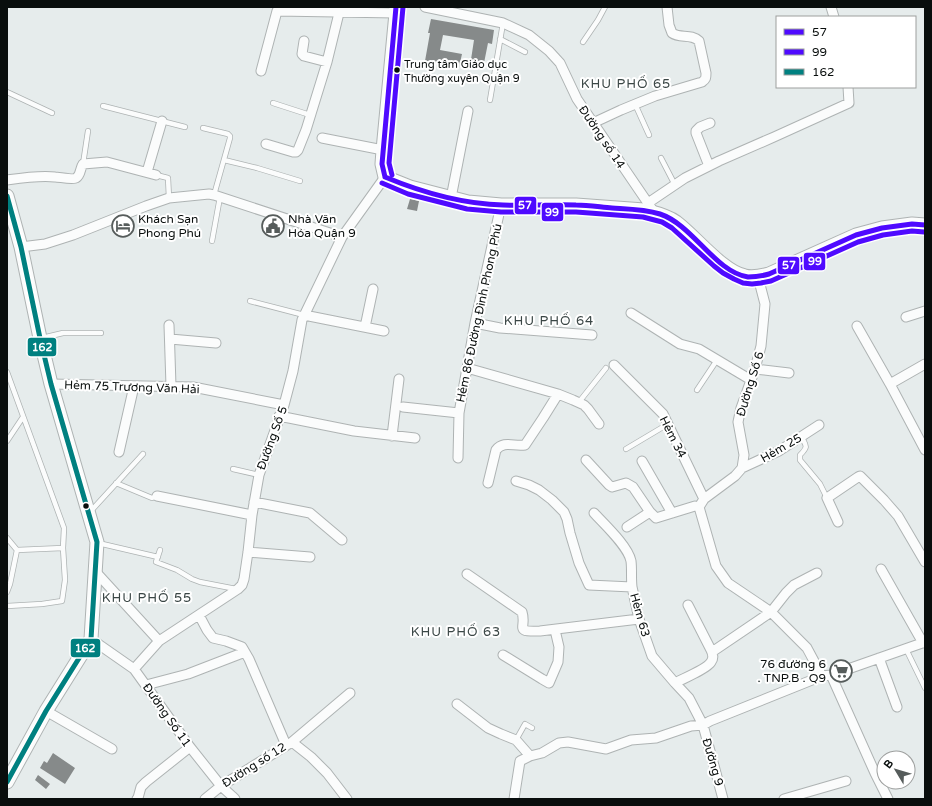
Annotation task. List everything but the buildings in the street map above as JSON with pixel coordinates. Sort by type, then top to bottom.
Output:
[{"type":"street","name":"Đường số 14","points":[[425,7],[503,23],[529,36],[549,51],[560,63],[577,99],[651,208]]},
{"type":"street","points":[[593,123],[655,96],[705,80],[706,77],[699,41],[694,37],[677,36],[672,33],[669,24],[668,7]]},
{"type":"street","points":[[261,71],[277,11],[339,13],[396,10],[382,164],[385,177],[410,187],[468,202],[501,205],[576,205],[644,210],[651,208],[675,184],[685,178],[849,103],[848,88]]},
{"type":"street","points":[[266,144],[296,152],[299,148],[327,62],[339,13]]},
{"type":"street","points":[[304,41],[302,54],[304,56],[327,62]]},
{"type":"street","points":[[451,198],[468,111]]},
{"type":"street","points":[[7,180],[51,176],[73,179],[79,176],[81,166],[83,164],[107,162],[151,174],[162,121]]},
{"type":"street","points":[[709,166],[696,130],[710,123]]},
{"type":"street","points":[[322,138],[383,150]]},
{"type":"street","name":"Đường Số 5","points":[[238,589],[242,585],[244,579],[252,515],[259,475],[284,405],[293,371],[302,320],[342,237],[385,177]]},
{"type":"street","points":[[21,247],[45,244],[73,235],[169,198],[209,194],[342,237]]},
{"type":"street","points":[[7,196],[21,247],[51,384],[97,542],[94,570],[91,639],[46,711],[7,782]]},
{"type":"street","name":"Hẻm 86 Đường Đình Phong Phú","points":[[403,407],[459,413],[475,323],[501,205]]},
{"type":"street","points":[[651,208],[676,222],[723,265],[734,272],[745,276],[758,277],[769,274],[856,235],[882,228],[912,224],[925,225]]},
{"type":"street","name":"Đường Số 6","points":[[742,468],[744,455],[738,422],[741,408],[756,368],[761,346],[765,304],[758,277]]},
{"type":"street","points":[[365,327],[373,289]]},
{"type":"street","points":[[906,317],[925,311]]},
{"type":"street","points":[[631,313],[680,344],[699,349],[751,380]]},
{"type":"street","points":[[304,315],[384,331]]},
{"type":"street","points":[[475,323],[500,328],[592,335]]},
{"type":"street","points":[[169,325],[171,386]]},
{"type":"street","points":[[857,326],[925,450]]},
{"type":"street","points":[[170,339],[216,343]]},
{"type":"street","points":[[890,384],[925,364]]},
{"type":"street","name":"Hẻm 34","points":[[610,366],[663,414],[702,503]]},
{"type":"street","points":[[467,368],[558,394],[579,402],[588,409],[599,424]]},
{"type":"street","points":[[756,368],[790,373]]},
{"type":"street","points":[[392,436],[398,379]]},
{"type":"street","name":"Hẻm 75 Trương Văn Hải","points":[[51,384],[193,387],[284,405]]},
{"type":"street","points":[[119,452],[134,386]]},
{"type":"street","points":[[488,483],[496,450],[504,444],[525,445],[558,394]]},
{"type":"street","points":[[458,458],[459,413]]},
{"type":"street","points":[[279,416],[354,431],[415,438]]},
{"type":"street","name":"Hẻm 25","points":[[742,468],[779,451],[819,425]]},
{"type":"street","points":[[586,460],[609,485],[612,486],[626,483],[632,488],[656,518],[702,503],[735,476],[742,468]]},
{"type":"street","points":[[642,461],[672,513]]},
{"type":"street","points":[[838,522],[827,498],[858,477],[862,478],[898,516],[925,562]]},
{"type":"street","name":"Hẻm 63","points":[[516,481],[539,490],[564,512],[579,563],[589,585],[632,587],[639,619],[652,656],[688,698],[703,724]]},
{"type":"street","points":[[157,496],[252,515]]},
{"type":"street","points":[[254,502],[310,513],[342,540]]},
{"type":"street","points":[[702,503],[716,566],[728,582],[772,612],[807,648],[827,675],[888,799]]},
{"type":"street","points":[[627,527],[650,512]]},
{"type":"street","points":[[594,513],[620,541],[629,555],[632,587]]},
{"type":"street","points":[[248,552],[310,557]]},
{"type":"street","points":[[514,799],[520,761],[530,756],[542,753],[559,743],[568,742],[606,749],[631,740],[656,738],[691,726],[703,724],[827,675],[924,642],[881,569]]},
{"type":"street","points":[[94,570],[159,641]]},
{"type":"street","points":[[712,652],[772,612],[794,585],[817,573]]},
{"type":"street","points":[[468,574],[522,612],[522,626],[524,630],[555,630],[639,619]]},
{"type":"street","points":[[134,670],[159,641],[238,589]]},
{"type":"street","points":[[675,684],[708,665],[713,658],[712,652],[688,605]]},
{"type":"street","points":[[199,615],[209,634],[213,638],[242,647],[246,652],[289,744],[350,693]]},
{"type":"street","points":[[503,655],[549,682],[558,662],[559,647],[555,630]]},
{"type":"street","name":"Đường Số 11","points":[[91,639],[134,670],[190,748],[221,786],[235,799]]},
{"type":"street","points":[[146,685],[188,674],[246,652]]},
{"type":"street","points":[[879,658],[897,707]]},
{"type":"street","points":[[457,704],[488,728],[516,740],[530,756]]},
{"type":"street","points":[[46,711],[112,748]]},
{"type":"street","name":"Đường 9","points":[[703,724],[723,799]]},
{"type":"street","name":"Đường số 12","points":[[205,799],[221,786],[289,744],[311,757],[327,773],[347,799]]},
{"type":"street","points":[[137,799],[141,787],[146,782],[190,748]]},
{"type":"street","points":[[784,799],[846,781]]},
{"type":"lane","points":[[583,42],[605,7]]},
{"type":"lane","points":[[490,100],[503,23]]},
{"type":"lane","points":[[500,39],[525,52]]},
{"type":"lane","points":[[7,92],[52,113]]},
{"type":"lane","points":[[273,103],[310,115]]},
{"type":"lane","points":[[635,104],[648,136]]},
{"type":"lane","points":[[103,106],[185,127]]},
{"type":"lane","points":[[203,128],[230,136],[217,196],[212,241]]},
{"type":"lane","points":[[83,164],[88,132]]},
{"type":"lane","points":[[661,158],[675,184]]},
{"type":"lane","points":[[224,160],[300,181]]},
{"type":"lane","points":[[151,174],[168,178],[169,198]]},
{"type":"lane","points":[[250,301],[304,315]]},
{"type":"lane","points":[[40,338],[63,333],[101,333]]},
{"type":"lane","points":[[697,390],[717,360]]},
{"type":"lane","points":[[579,402],[610,366]]},
{"type":"lane","points":[[7,372],[64,528],[63,548],[65,580],[62,601],[7,606]]},
{"type":"lane","points":[[7,441],[23,417]]},
{"type":"lane","points":[[626,449],[668,424]]},
{"type":"lane","points":[[801,436],[806,449],[800,455],[800,460],[820,484],[827,498]]},
{"type":"lane","points":[[89,514],[143,454]]},
{"type":"lane","points":[[233,469],[259,475]]},
{"type":"lane","points":[[116,483],[152,498],[157,496]]},
{"type":"lane","points":[[7,538],[17,550]]},
{"type":"lane","points":[[97,542],[158,557]]},
{"type":"lane","points":[[17,550],[63,548]]},
{"type":"lane","points":[[7,592],[17,550]]},
{"type":"lane","points":[[160,550],[156,562],[178,570],[200,582],[238,589]]},
{"type":"lane","points":[[906,649],[925,688]]},
{"type":"lane","points":[[516,740],[525,724],[532,728]]},
{"type":"transit line","name":"57","points":[[385,177],[382,164],[396,7]]},
{"type":"transit line","name":"99","points":[[392,175],[389,163],[403,7]]},
{"type":"transit line","name":"57","points":[[385,177],[413,188],[442,196],[488,204],[585,205],[654,212],[672,220],[683,228],[725,267],[748,277],[769,274],[856,235],[882,228],[912,224],[925,225]]},
{"type":"transit line","name":"99","points":[[382,183],[408,194],[467,209],[501,212],[576,212],[643,217],[662,222],[672,228],[723,273],[743,283],[752,284],[771,281],[858,242],[883,235],[912,231],[924,232]]},
{"type":"transit line","name":"162","points":[[7,196],[21,247],[51,384],[97,542],[91,639],[46,711],[7,782]]},
{"type":"place","name":"Trung tâm Giáo dục Thường xuyên Quận 9","points":[[397,70]]},
{"type":"place","name":"Khách Sạn Phong Phú","points":[[123,226]]},
{"type":"place","name":"Nhà Văn Hóa Quận 9","points":[[273,226]]},
{"type":"place","name":"76 đường 6 . TNP.B . Q9","points":[[841,671]]},
{"type":"district","name":"KHU PHỐ 65","points":[[626,84]]},
{"type":"district","name":"KHU PHỐ 64","points":[[549,321]]},
{"type":"district","name":"KHU PHỐ 55","points":[[147,598]]},
{"type":"district","name":"KHU PHỐ 63","points":[[456,632]]}]
